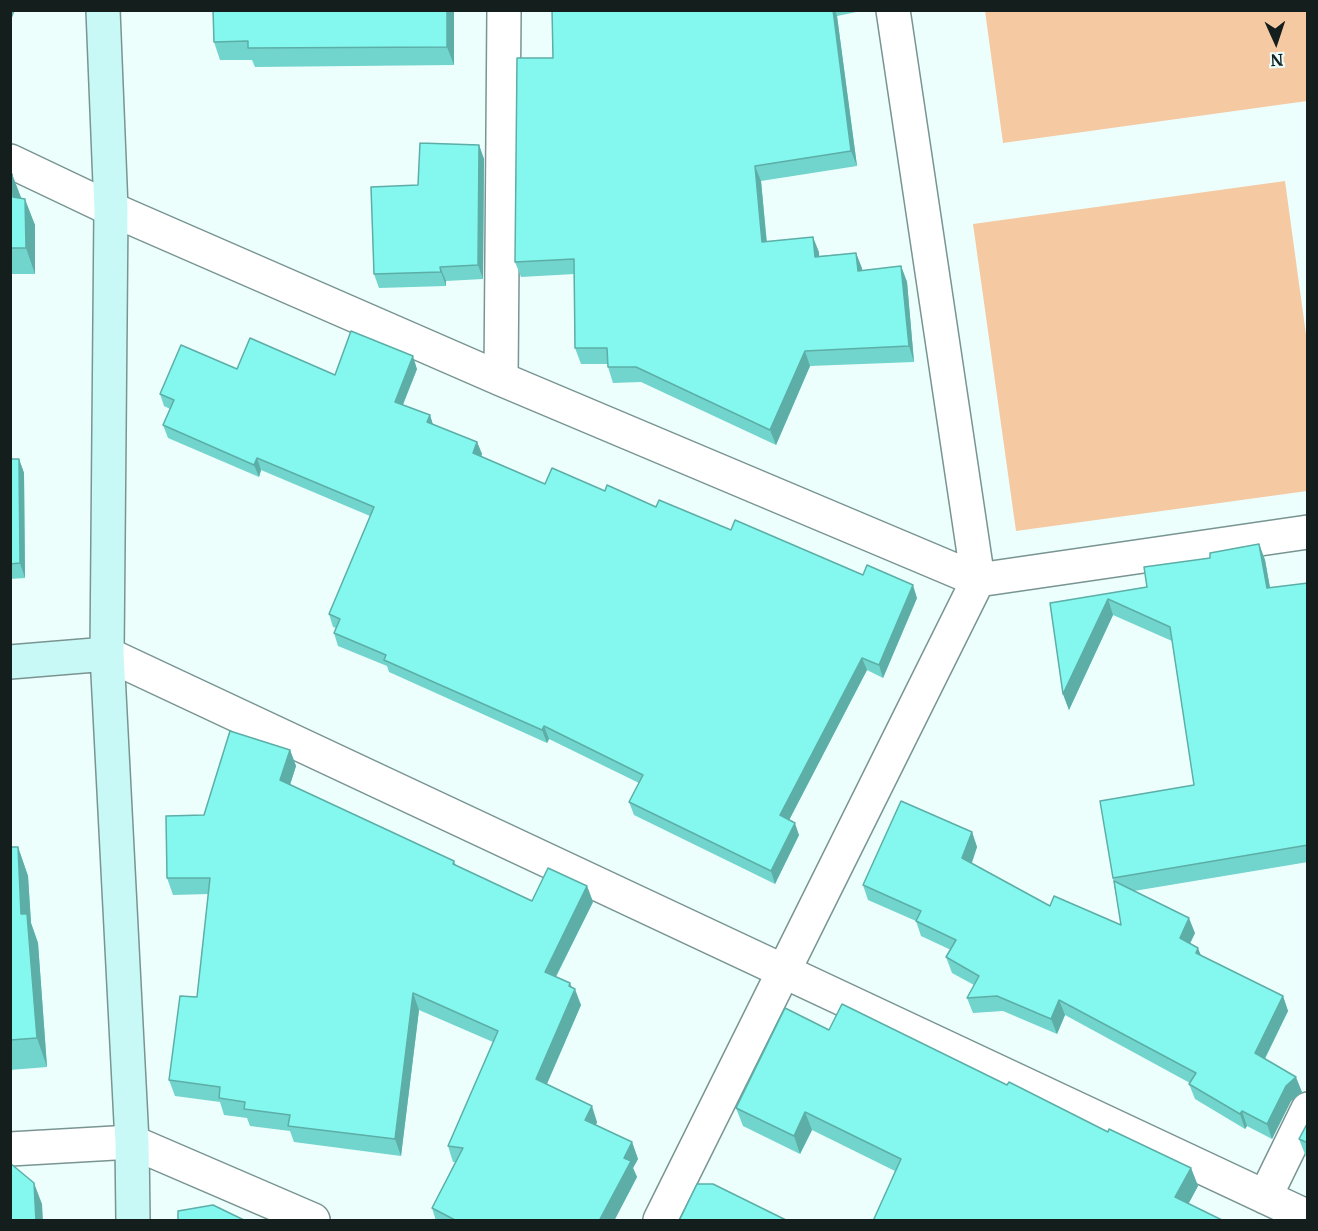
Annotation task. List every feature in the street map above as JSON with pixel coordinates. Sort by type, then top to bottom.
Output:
[{"type":"street","points":[[103,10],[111,209],[107,654],[132,1142],[133,1221]]},
{"type":"street","points":[[501,379],[504,10]]},
{"type":"street","points":[[660,1221],[978,580],[893,10]]},
{"type":"street","points":[[10,161],[111,209],[501,379],[978,580],[1308,532]]},
{"type":"street","points":[[10,662],[107,654],[1308,1217]]},
{"type":"street","points":[[1265,1197],[1308,1109]]},
{"type":"street","points":[[10,1149],[132,1142],[313,1221]]},
{"type":"shaded area","points":[[985,11],[1307,11],[1307,101],[1003,143]]},
{"type":"shaded area","points":[[1285,181],[1307,342],[1307,491],[1016,531],[973,224]]},
{"type":"building","points":[[213,10],[447,10],[447,47],[248,48],[248,41],[214,42]]},
{"type":"building","points":[[552,10],[833,10],[851,151],[755,166],[762,242],[813,237],[815,257],[856,253],[858,271],[901,266],[909,346],[805,351],[770,430],[636,367],[608,367],[607,348],[575,348],[574,259],[515,262],[517,58],[553,58]]},
{"type":"building","points":[[420,143],[479,145],[478,265],[440,267],[441,272],[374,274],[371,187],[418,185]]},
{"type":"building","points":[[10,173],[12,174],[13,197],[25,199],[26,248],[10,248]]},
{"type":"building","points":[[351,331],[413,356],[395,402],[430,415],[427,422],[477,442],[473,453],[545,484],[552,468],[605,491],[607,485],[656,507],[659,500],[731,530],[735,520],[863,575],[867,565],[913,585],[879,665],[862,658],[780,815],[795,823],[771,871],[629,802],[643,775],[544,726],[542,730],[384,660],[386,655],[334,633],[340,619],[329,614],[374,507],[257,458],[254,465],[163,425],[174,400],[160,394],[181,345],[237,369],[250,338],[335,375]]},
{"type":"building","points":[[10,459],[19,459],[20,563],[10,564]]},
{"type":"building","points":[[1259,544],[1267,588],[1308,583],[1308,845],[1113,878],[1100,801],[1194,785],[1170,627],[1108,599],[1063,694],[1050,603],[1147,587],[1144,567],[1210,558],[1210,553]]},
{"type":"building","points":[[230,731],[290,750],[280,780],[454,861],[453,864],[532,901],[548,868],[587,886],[545,972],[570,983],[569,986],[575,989],[536,1079],[592,1106],[585,1120],[632,1142],[624,1158],[631,1161],[599,1221],[457,1221],[432,1208],[463,1148],[448,1146],[498,1031],[413,993],[395,1139],[288,1126],[290,1115],[244,1109],[245,1102],[219,1098],[220,1087],[169,1080],[180,996],[197,997],[210,878],[167,878],[166,816],[204,815]]},
{"type":"building","points":[[901,801],[972,832],[962,858],[1050,906],[1054,896],[1121,925],[1114,881],[1189,918],[1180,938],[1198,948],[1196,953],[1283,996],[1255,1053],[1296,1077],[1286,1086],[1267,1124],[1242,1111],[1240,1114],[1189,1084],[1196,1073],[1059,1000],[1051,1019],[997,996],[967,998],[979,976],[946,957],[956,940],[916,921],[921,911],[863,885]]},
{"type":"building","points":[[10,847],[18,847],[21,914],[27,914],[37,1038],[10,1040]]},
{"type":"building","points":[[842,1004],[1007,1085],[1009,1082],[1108,1132],[1109,1129],[1191,1168],[1175,1197],[1224,1221],[873,1221],[901,1159],[805,1112],[794,1136],[736,1108],[785,1008],[829,1030]]},
{"type":"building","points":[[1308,1122],[1308,1143],[1299,1139]]},
{"type":"building","points":[[10,1163],[34,1183],[36,1221],[10,1221]]},
{"type":"building","points":[[697,1184],[713,1184],[788,1221],[679,1221]]},
{"type":"building","points":[[213,1205],[246,1221],[178,1221],[178,1211]]}]
